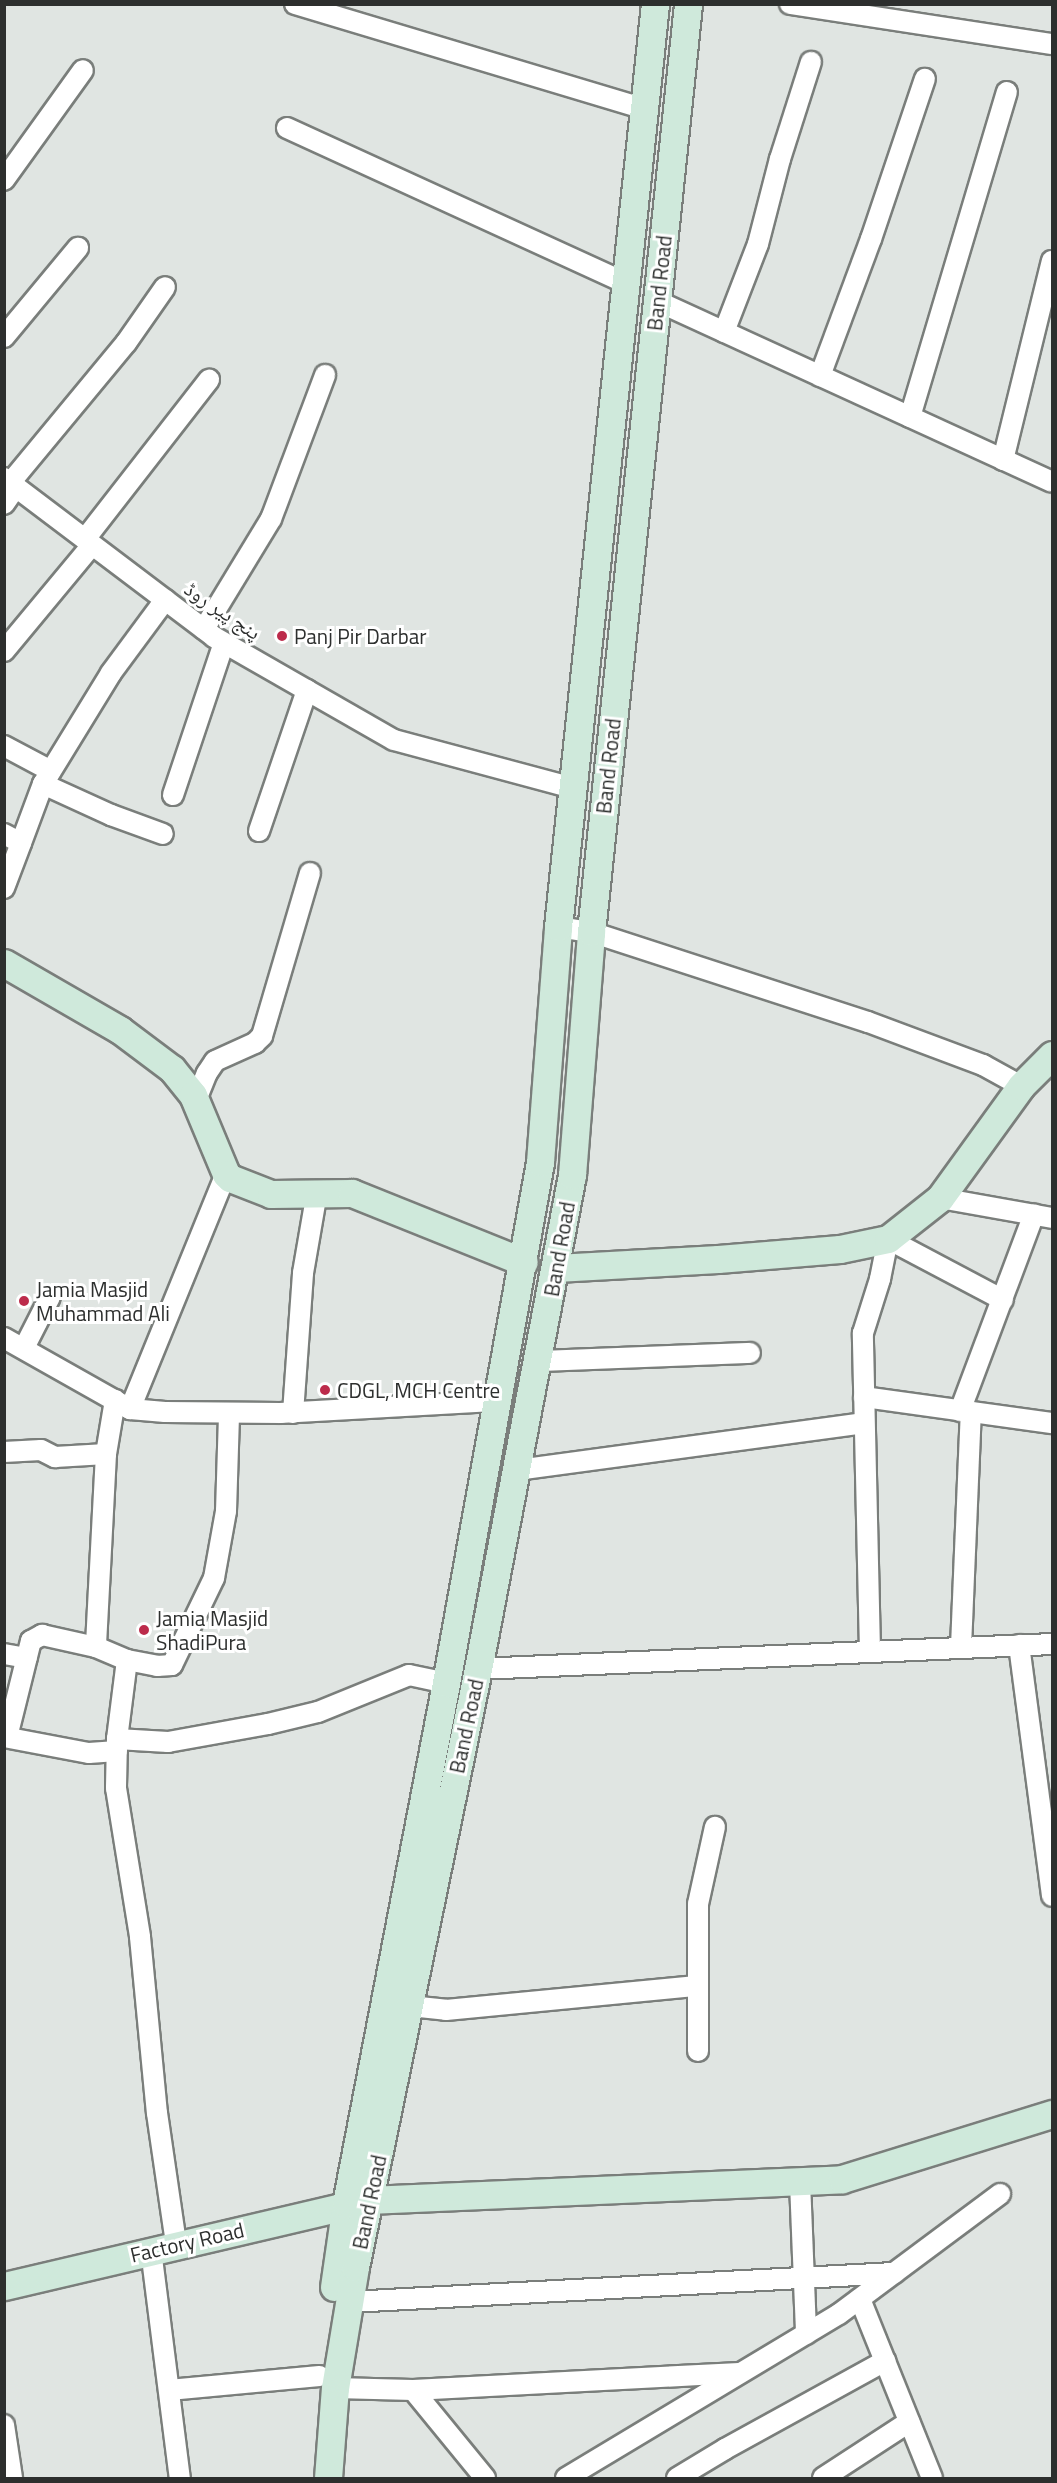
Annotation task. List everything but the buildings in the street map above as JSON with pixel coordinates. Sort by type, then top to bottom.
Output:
[{"type":"main road","name":"Band Road","points":[[310,2478],[446,1683],[524,1262],[546,1110],[558,927],[655,4]]},
{"type":"main road","name":"Band Road","points":[[328,2478],[327,2382],[350,2302],[358,2202],[410,2006],[517,1470],[572,1175],[591,932],[688,4]]},
{"type":"main road","points":[[4,963],[120,1030],[172,1070],[196,1100],[226,1174],[271,1194],[352,1193],[524,1262]]},
{"type":"main road","points":[[556,1268],[828,1250],[888,1239],[940,1198],[1021,1086],[1053,1055]]},
{"type":"main road","name":"Factory Road","points":[[4,2286],[358,2202],[842,2179],[1053,2114]]},
{"type":"street","points":[[295,4],[645,109]]},
{"type":"street","points":[[790,4],[1053,44]]},
{"type":"street","points":[[724,332],[758,244],[780,159],[811,62]]},
{"type":"street","points":[[4,180],[83,70]]},
{"type":"street","points":[[820,376],[871,239],[925,79]]},
{"type":"street","points":[[910,417],[1007,92]]},
{"type":"street","points":[[287,128],[627,284]]},
{"type":"street","points":[[4,337],[78,248]]},
{"type":"street","points":[[1003,459],[1053,261]]},
{"type":"street","points":[[4,504],[10,483],[126,343],[165,287]]},
{"type":"street","points":[[657,301],[1053,482]]},
{"type":"street","points":[[204,629],[271,519],[325,375]]},
{"type":"street","points":[[4,651],[89,542],[208,380]]},
{"type":"street","name":"پنج پیر روڈ","points":[[10,483],[224,643],[394,740],[573,788]]},
{"type":"street","points":[[4,888],[13,838],[47,777],[111,673],[165,600]]},
{"type":"street","points":[[173,795],[224,643]]},
{"type":"street","points":[[259,831],[308,690]]},
{"type":"street","points":[[4,746],[47,777],[111,815],[163,834]]},
{"type":"street","points":[[196,1100],[215,1061],[255,1042],[262,1036],[310,873]]},
{"type":"street","points":[[558,927],[591,932],[868,1022],[983,1065],[1021,1086]]},
{"type":"street","points":[[96,1647],[106,1454],[122,1404],[226,1174]]},
{"type":"street","points":[[293,1413],[303,1273],[317,1192]]},
{"type":"street","points":[[940,1198],[1043,1216],[1003,1300],[965,1411],[961,1647]]},
{"type":"street","points":[[870,1651],[863,1333],[880,1279],[888,1239],[1003,1300]]},
{"type":"street","points":[[24,1348],[50,1297]]},
{"type":"street","points":[[4,1338],[122,1404],[230,1413],[293,1413],[497,1401]]},
{"type":"street","points":[[538,1361],[750,1353]]},
{"type":"street","points":[[864,1397],[1053,1423]]},
{"type":"street","points":[[230,1413],[226,1511],[214,1578],[172,1665],[157,1666],[127,1660],[96,1647],[42,1635],[32,1641],[6,1737],[89,1753],[117,1745],[168,1742],[268,1724],[318,1712],[409,1675],[446,1683]]},
{"type":"street","points":[[517,1470],[864,1423]]},
{"type":"street","points":[[4,1452],[40,1450],[55,1457],[106,1454]]},
{"type":"street","points":[[478,1669],[1053,1644]]},
{"type":"street","points":[[1019,1645],[1053,1896]]},
{"type":"street","points":[[4,1654],[27,1658]]},
{"type":"street","points":[[127,1660],[117,1745],[116,1788],[140,1937],[157,2113],[169,2390],[180,2478]]},
{"type":"street","points":[[698,2051],[698,1904],[715,1827]]},
{"type":"street","points":[[410,2006],[446,2010],[697,1986]]},
{"type":"street","points":[[800,2182],[806,2334]]},
{"type":"street","points":[[566,2478],[742,2373],[860,2299],[1000,2194]]},
{"type":"street","points":[[350,2302],[894,2273]]},
{"type":"street","points":[[860,2299],[932,2478]]},
{"type":"street","points":[[677,2478],[885,2361]]},
{"type":"street","points":[[169,2390],[327,2382],[413,2390],[742,2373]]},
{"type":"street","points":[[413,2390],[485,2478]]},
{"type":"street","points":[[823,2478],[909,2422]]},
{"type":"street","points":[[4,2425],[12,2478]]},
{"type":"place","name":"Panj Pir Darbar","points":[[282,636]]},
{"type":"place","name":"Jamia Masjid Muhammad Ali","points":[[24,1301]]},
{"type":"place","name":"CDGL, MCH Centre","points":[[325,1390]]},
{"type":"place","name":"Jamia Masjid ShadiPura","points":[[144,1630]]}]
